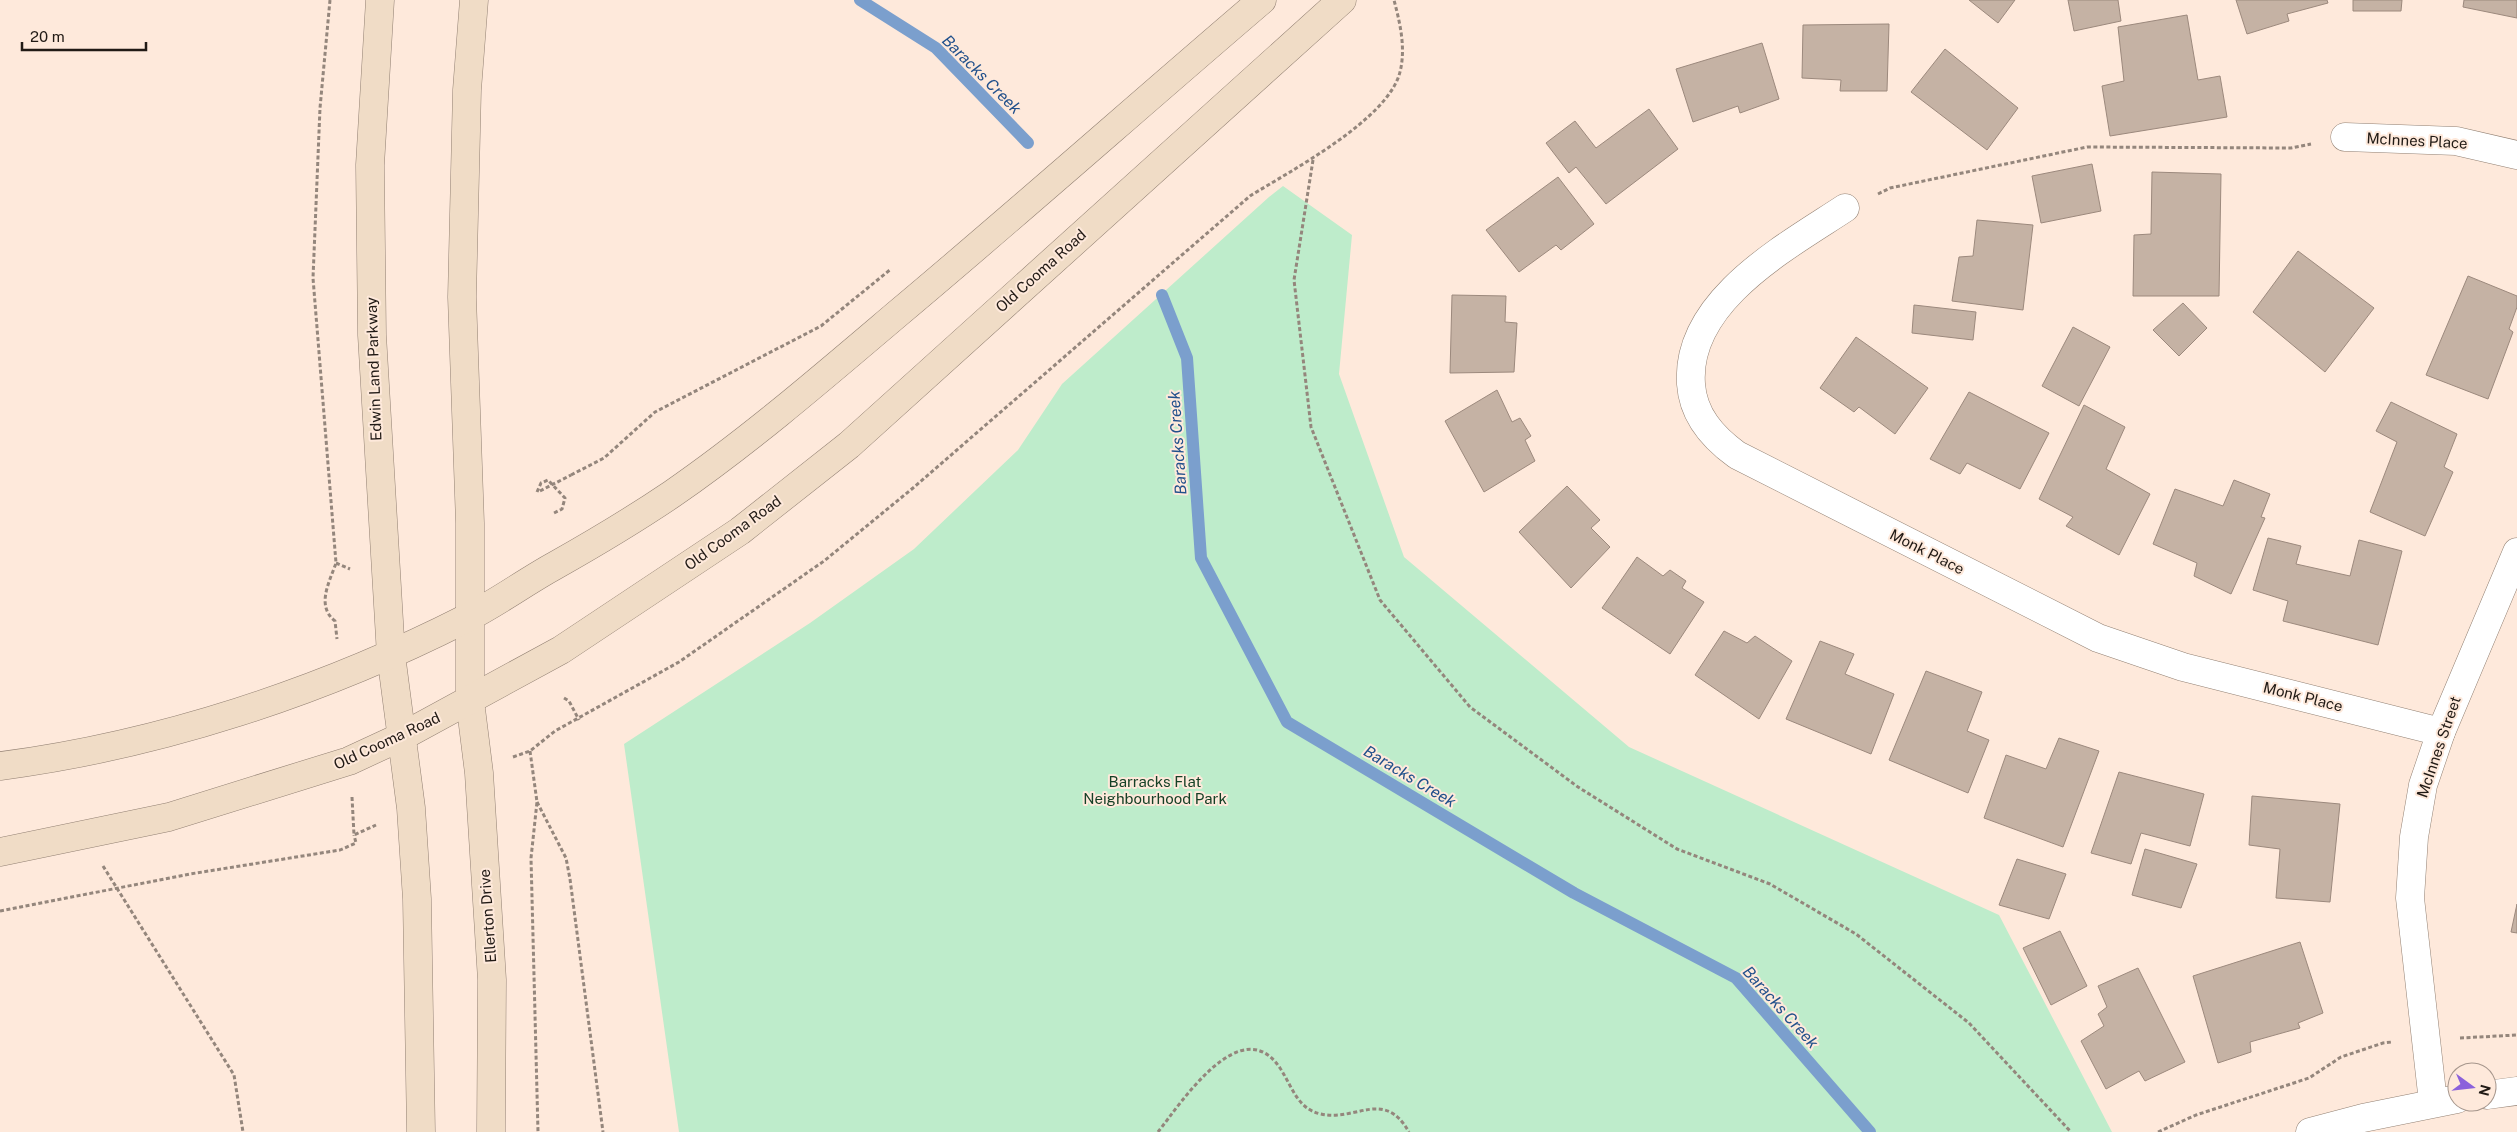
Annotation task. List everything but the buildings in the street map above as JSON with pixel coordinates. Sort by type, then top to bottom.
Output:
[{"type":"main road","name":"Edwin Land Parkway","points":[[380,0],[370,165],[372,335],[390,655],[403,736]]},
{"type":"main road","points":[[470,701],[470,524],[462,297],[467,90],[474,0]]},
{"type":"main road","points":[[0,766],[61,758],[161,736],[260,704],[390,655],[469,617],[672,494],[792,404],[1032,200],[1081,155],[1262,0]]},
{"type":"main road","name":"Old Cooma Road","points":[[0,852],[169,817],[349,761],[403,736],[470,701],[560,650],[740,531],[849,445],[1342,0]]},
{"type":"main road","name":"Ellerton Drive","points":[[470,701],[479,773],[492,980],[492,1132]]},
{"type":"main road","points":[[403,736],[411,808],[417,899],[421,1132]]},
{"type":"street","name":"McInnes Place","points":[[2345,138],[2456,141],[2517,155]]},
{"type":"street","name":"Monk Place","points":[[1845,208],[1788,245],[1736,287],[1724,299],[1704,329],[1692,361],[1692,394],[1702,421],[1718,441],[1737,455],[2098,638],[2183,667],[2441,732]]},
{"type":"street","name":"McInnes Street","points":[[2445,1100],[2426,1040],[2410,898],[2414,837],[2424,785],[2441,732],[2517,552]]},
{"type":"street","points":[[2497,1094],[2517,1091]]},
{"type":"street","points":[[2310,1132],[2445,1100]]},
{"type":"path","points":[[330,0],[320,108],[313,278],[336,563],[324,601],[328,615],[335,621],[340,674]]},
{"type":"path","points":[[479,773],[530,751],[555,731],[579,720],[678,662],[824,561],[906,494],[1179,260],[1250,196],[1313,159],[1366,117],[1384,101],[1394,85],[1402,63],[1401,27],[1394,0]]},
{"type":"path","points":[[1845,208],[1890,188],[2087,147],[2291,148],[2345,138]]},
{"type":"path","points":[[1313,159],[1294,280],[1310,427],[1380,600],[1470,707],[1578,787],[1677,849],[1770,884],[1856,934],[1969,1023],[2071,1132]]},
{"type":"path","points":[[554,513],[562,509],[565,498],[548,480],[541,484],[537,492],[540,491],[571,475],[604,458],[655,412],[821,326],[892,268]]},
{"type":"path","points":[[336,563],[356,571]]},
{"type":"path","points":[[564,698],[569,701],[579,720]]},
{"type":"path","points":[[530,751],[537,802],[531,858],[538,1132]]},
{"type":"path","points":[[0,911],[340,850],[356,843],[349,761]]},
{"type":"path","points":[[537,802],[566,858],[603,1132]]},
{"type":"path","points":[[354,835],[411,808]]},
{"type":"path","points":[[86,835],[116,889],[234,1075],[243,1132]]},
{"type":"path","points":[[2158,1132],[2196,1115],[2309,1078],[2340,1057],[2383,1043],[2517,1035]]},
{"type":"path","points":[[1158,1132],[1219,1060],[1237,1051],[1247,1050],[1256,1050],[1274,1060],[1296,1097],[1309,1110],[1334,1116],[1372,1108],[1383,1109],[1397,1116],[1409,1132]]},
{"type":"green space","name":"Barracks Flat Neighbourhood Park","points":[[1283,186],[1352,235],[1339,374],[1404,557],[1629,747],[1999,915],[2112,1132],[679,1132],[624,744],[810,623],[914,549],[1018,450],[1062,384]]},
{"type":"waterway","name":"Baracks Creek","points":[[860,0],[936,48],[1028,143]]},
{"type":"waterway","name":"Baracks Creek","points":[[1162,295],[1187,358],[1201,558],[1287,722],[1574,893],[1736,978],[1870,1132]]}]
